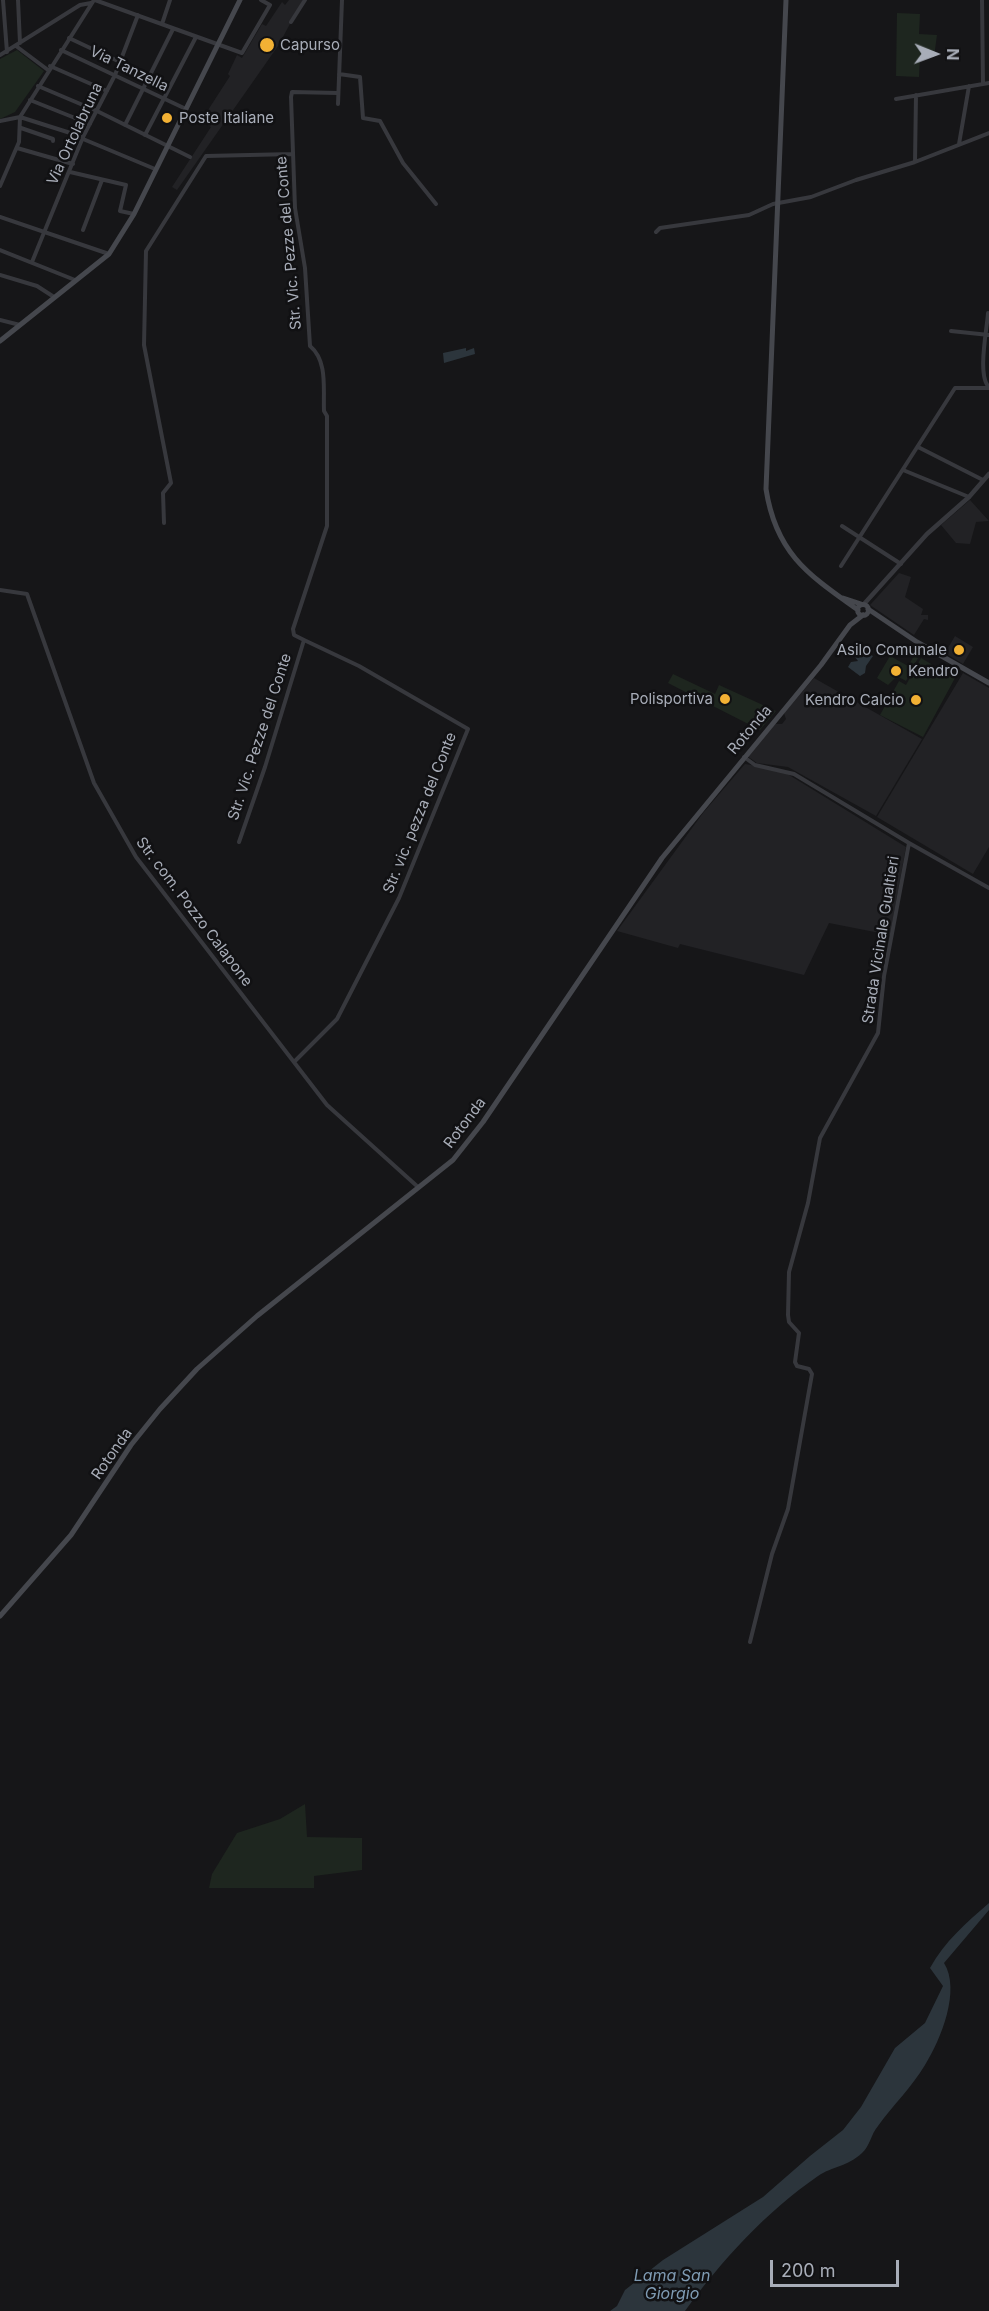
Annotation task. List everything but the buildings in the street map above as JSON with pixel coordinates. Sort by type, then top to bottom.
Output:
[{"type":"main road","points":[[0,341],[109,254],[134,214],[240,0]]},
{"type":"main road","points":[[786,0],[766,480],[768,502],[786,547],[812,578],[861,613],[879,618]]},
{"type":"main road","points":[[839,596],[865,606],[879,618],[989,682]]},
{"type":"main road","points":[[861,613],[865,606]]},
{"type":"main road","points":[[861,613],[865,606]]},
{"type":"main road","name":"Rotonda","points":[[0,1616],[70,1534],[138,1436],[197,1369],[257,1316],[453,1160],[483,1122],[662,858],[861,613]]},
{"type":"street","points":[[3,0],[6,52]]},
{"type":"street","points":[[18,0],[18,45]]},
{"type":"street","points":[[162,24],[170,0]]},
{"type":"street","points":[[0,55],[80,5],[93,1],[242,53],[270,5],[261,0]]},
{"type":"street","points":[[291,22],[306,0]]},
{"type":"street","points":[[338,104],[342,0]]},
{"type":"street","points":[[982,0],[983,84]]},
{"type":"street","points":[[0,186],[17,148],[21,128],[20,117],[93,1]]},
{"type":"street","name":"Via Ortolabruna","points":[[32,262],[83,138],[115,75],[138,15]]},
{"type":"street","points":[[125,124],[173,29]]},
{"type":"street","points":[[145,135],[196,37]]},
{"type":"street","points":[[69,38],[120,62]]},
{"type":"street","points":[[982,38],[989,39]]},
{"type":"street","points":[[18,45],[49,68],[107,91]]},
{"type":"street","name":"Via Tanzella","points":[[61,50],[186,109]]},
{"type":"street","points":[[339,74],[360,77],[363,118],[380,121],[403,163],[436,204]]},
{"type":"street","points":[[896,99],[989,83]]},
{"type":"street","points":[[38,86],[125,124],[190,157]]},
{"type":"street","points":[[959,144],[969,86]]},
{"type":"street","name":"Str. Vic. Pezze del Conte","points":[[239,842],[266,767],[304,640],[294,635],[293,629],[327,526],[327,416],[324,411],[319,353],[310,346],[305,268],[295,208],[292,92],[338,93]]},
{"type":"street","points":[[915,162],[916,95]]},
{"type":"street","points":[[30,100],[90,123]]},
{"type":"street","points":[[0,121],[20,117],[83,138],[155,170]]},
{"type":"street","points":[[21,128],[53,139],[52,141]]},
{"type":"street","points":[[656,232],[660,228],[749,215],[778,204],[811,197],[915,162],[989,133]]},
{"type":"street","points":[[17,148],[73,164]]},
{"type":"street","points":[[164,523],[163,493],[171,483],[144,345],[146,251],[206,156],[293,154]]},
{"type":"street","points":[[70,172],[126,185],[120,211],[134,214]]},
{"type":"street","points":[[83,230],[102,180]]},
{"type":"street","points":[[0,218],[109,254]]},
{"type":"street","points":[[0,250],[75,280]]},
{"type":"street","points":[[0,274],[37,286],[54,297]]},
{"type":"street","points":[[988,313],[988,335],[983,372],[984,383],[989,388]]},
{"type":"street","points":[[0,320],[21,325]]},
{"type":"street","points":[[951,331],[988,335]]},
{"type":"street","points":[[841,566],[955,388],[989,388]]},
{"type":"street","points":[[918,447],[983,480]]},
{"type":"street","points":[[903,470],[969,496]]},
{"type":"street","points":[[865,606],[927,534],[969,496],[989,474]]},
{"type":"street","points":[[842,526],[901,564]]},
{"type":"street","name":"Str. com. Pozzo Calapone","points":[[0,590],[27,594],[94,783],[136,858],[340,1118],[418,1186]]},
{"type":"street","name":"Str. vic. pezza del Conte","points":[[294,1062],[337,1019],[399,898],[468,729],[359,666],[304,640]]},
{"type":"street","name":"Strada Vicinale Gualtieri","points":[[744,756],[755,765],[794,774],[849,810],[909,843],[884,976],[879,1033],[820,1138],[808,1203],[789,1272],[789,1322],[799,1333],[795,1362],[797,1366],[809,1369],[812,1374],[788,1509],[772,1554],[750,1642]]},
{"type":"street","points":[[909,843],[989,888]]},
{"type":"shaded area","points":[[289,0],[303,0],[278,46],[177,190],[172,187],[211,127],[201,121],[230,76],[228,74],[237,55],[242,58],[262,24],[266,26],[282,2],[285,5]]},
{"type":"shaded area","points":[[897,13],[920,14],[919,34],[937,35],[934,57],[920,57],[919,77],[896,76]]},
{"type":"shaded area","points":[[17,50],[44,71],[15,112],[0,119],[0,59]]},
{"type":"shaded area","points":[[970,500],[989,521],[976,522],[970,544],[956,543],[941,525]]},
{"type":"shaded area","points":[[899,573],[911,577],[905,597],[923,609],[921,615],[928,615],[928,620],[924,619],[914,635],[870,605]]},
{"type":"shaded area","name":"Asilo Comunale","points":[[955,636],[973,647],[963,664],[945,653]]},
{"type":"shaded area","name":"Kendro","points":[[890,656],[908,666],[914,656],[918,658],[906,681],[897,676],[888,685],[877,678]]},
{"type":"shaded area","name":"Kendro Calcio","points":[[921,658],[955,678],[923,737],[880,715],[899,681],[906,685]]},
{"type":"shaded area","points":[[963,673],[989,688],[989,847],[973,874],[877,817]]},
{"type":"shaded area","name":"Polisportiva","points":[[673,674],[715,694],[719,685],[776,711],[760,730],[668,683]]},
{"type":"shaded area","points":[[814,678],[922,739],[876,816],[788,767],[757,763],[747,756],[775,724],[782,724],[786,719],[784,713]]},
{"type":"shaded area","points":[[745,764],[781,770],[906,847],[890,935],[829,923],[804,975],[680,944],[678,948],[617,931],[703,813]]},
{"type":"shaded area","points":[[305,1804],[307,1837],[362,1838],[362,1870],[314,1876],[314,1888],[209,1888],[212,1874],[237,1833],[280,1819]]},
{"type":"water","points":[[466,348],[466,351],[474,348],[475,354],[444,363],[443,353]]},
{"type":"water","name":"Kendro","points":[[862,650],[873,656],[866,666],[865,673],[860,676],[848,667],[851,662],[858,661],[855,657],[859,658]]},
{"type":"water","name":"Lama San Giorgio","points":[[989,1903],[989,1910],[944,1963],[949,1974],[950,2000],[943,2028],[931,2054],[914,2081],[876,2129],[865,2150],[851,2161],[818,2176],[780,2205],[729,2256],[685,2311],[610,2311],[617,2306],[625,2290],[663,2260],[763,2197],[843,2130],[861,2107],[895,2048],[925,2023],[943,1986],[930,1968],[936,1958],[956,1933]]},
{"type":"place","name":"Capurso","points":[[267,45]]},
{"type":"place","name":"Poste Italiane","points":[[167,118]]},
{"type":"place","name":"Asilo Comunale","points":[[959,650]]},
{"type":"place","name":"Kendro","points":[[896,671]]},
{"type":"place","name":"Polisportiva","points":[[725,699]]},
{"type":"place","name":"Kendro Calcio","points":[[916,700]]}]
